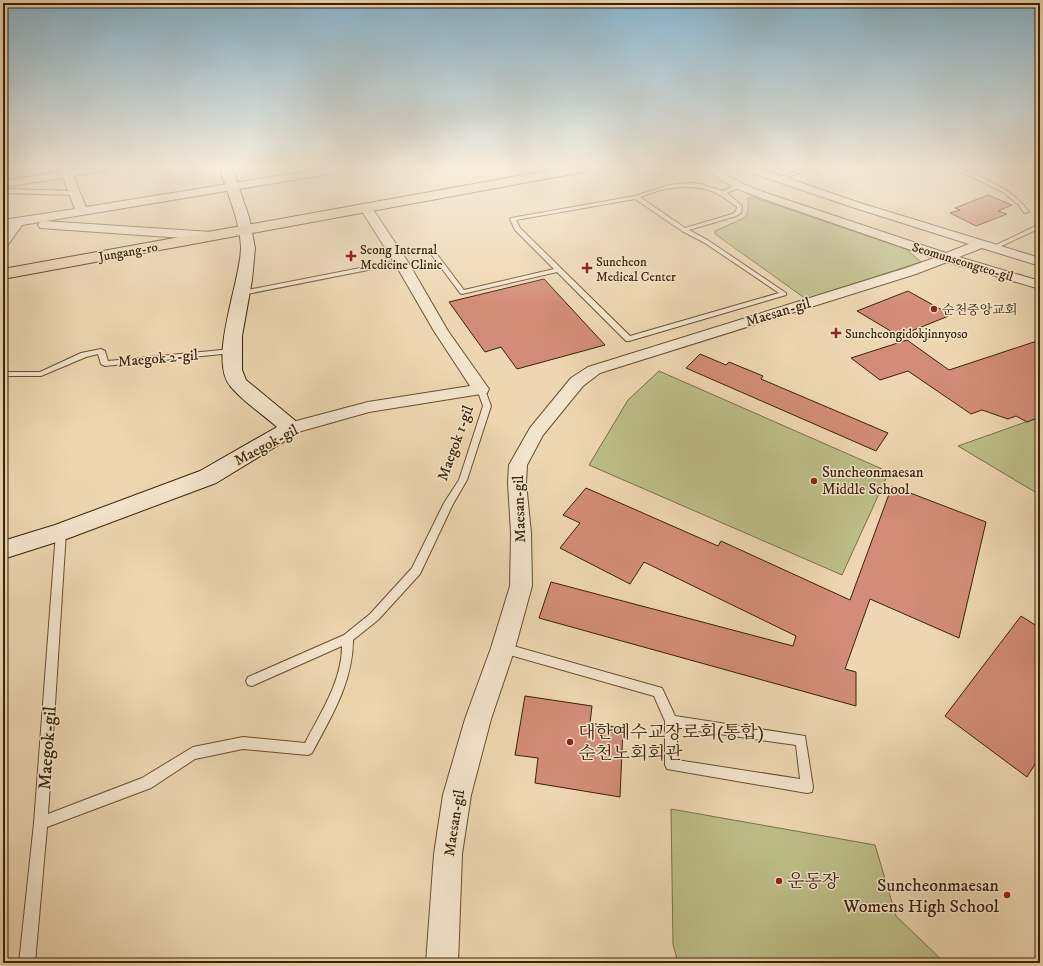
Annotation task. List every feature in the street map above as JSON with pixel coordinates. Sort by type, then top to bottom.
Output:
[{"type":"main road","name":"Jungang-ro","points":[[3,274],[338,213]]},
{"type":"street","points":[[3,225],[70,213]]},
{"type":"street","points":[[240,213],[248,247],[232,351],[233,374],[238,383],[290,428]]},
{"type":"street","name":"Maegok 1-gil","points":[[369,213],[401,262],[441,331],[481,389]]},
{"type":"street","name":"Seomunseongteo-gil","points":[[816,213],[946,257],[1040,285]]},
{"type":"street","points":[[884,213],[1040,262]]},
{"type":"street","points":[[3,225],[16,224],[212,236]]},
{"type":"street","points":[[3,243],[16,224]]},
{"type":"street","name":"Maesan-gil","points":[[442,963],[448,854],[457,795],[478,719],[503,648],[521,586],[521,533],[516,483],[518,465],[536,432],[577,382],[594,370],[911,271],[980,244]]},
{"type":"street","name":"Maegok-gil","points":[[3,550],[61,532],[208,478],[290,428],[368,407],[481,389]]},
{"type":"lane","points":[[547,213],[514,219],[517,229],[629,339],[784,294],[707,242],[684,230],[659,213]]},
{"type":"lane","points":[[684,230],[737,213]]},
{"type":"lane","points":[[993,248],[1040,226]]},
{"type":"lane","points":[[431,250],[462,292],[558,270]]},
{"type":"lane","points":[[242,293],[401,262]]},
{"type":"lane","name":"Maegok 2-gil","points":[[3,374],[41,374],[84,355],[101,351],[105,364],[232,351]]},
{"type":"lane","name":"Maegok 1-gil","points":[[252,681],[348,638],[374,616],[416,571],[449,503],[463,480],[487,406],[481,389]]},
{"type":"lane","name":"Maegok-gil","points":[[27,963],[41,823],[61,532]]},
{"type":"lane","points":[[41,823],[146,783],[193,753],[243,743],[308,749],[334,698],[346,668],[349,652],[348,638]]},
{"type":"lane","points":[[503,648],[658,692],[671,721],[671,765],[807,787],[801,740],[671,721]]},
{"type":"green space","points":[[747,213],[800,213],[906,249],[921,262],[806,299],[715,234],[715,231],[746,217]]},
{"type":"green space","points":[[659,371],[889,472],[842,575],[589,465],[628,400]]},
{"type":"green space","points":[[1040,417],[1040,495],[958,446]]},
{"type":"green space","name":"운동장","points":[[671,809],[875,845],[896,916],[945,963],[678,963],[673,944]]},
{"type":"building","points":[[950,213],[1007,214],[976,226]]},
{"type":"building","points":[[544,279],[605,345],[517,369],[501,347],[485,352],[449,302]]},
{"type":"building","points":[[908,291],[951,315],[899,336],[857,311]]},
{"type":"building","points":[[907,340],[949,370],[1040,340],[1040,417],[1027,422],[1016,416],[1008,419],[982,410],[971,414],[908,371],[880,380],[851,358]]},
{"type":"building","points":[[700,354],[726,365],[729,362],[763,376],[761,379],[888,433],[876,451],[686,368]]},
{"type":"building","points":[[892,486],[986,522],[959,638],[870,599],[845,669],[856,672],[856,706],[539,618],[551,582],[793,646],[796,636],[644,562],[630,584],[560,548],[580,523],[563,515],[586,488],[718,546],[721,541],[850,600]]},
{"type":"building","points":[[1021,616],[1040,628],[1040,756],[1027,777],[945,716]]},
{"type":"building","name":"대한예수교장로회(통합) 순천노회회관","points":[[525,696],[592,706],[590,723],[623,728],[620,797],[535,783],[538,758],[515,755]]},
{"type":"place","name":"Seong Internal Medicine Clinic","points":[[351,256]]},
{"type":"place","name":"Suncheon Medical Center","points":[[587,268]]},
{"type":"place","name":"순천중앙교회","points":[[934,309]]},
{"type":"place","name":"Suncheongidokjinnyoso","points":[[836,333]]},
{"type":"place","name":"Suncheonmaesan Middle School","points":[[814,481]]},
{"type":"place","name":"대한예수교장로회(통합) 순천노회회관","points":[[570,742]]},
{"type":"place","name":"운동장","points":[[779,881]]},
{"type":"place","name":"Suncheonmaesan Womens High School","points":[[1007,895]]}]
